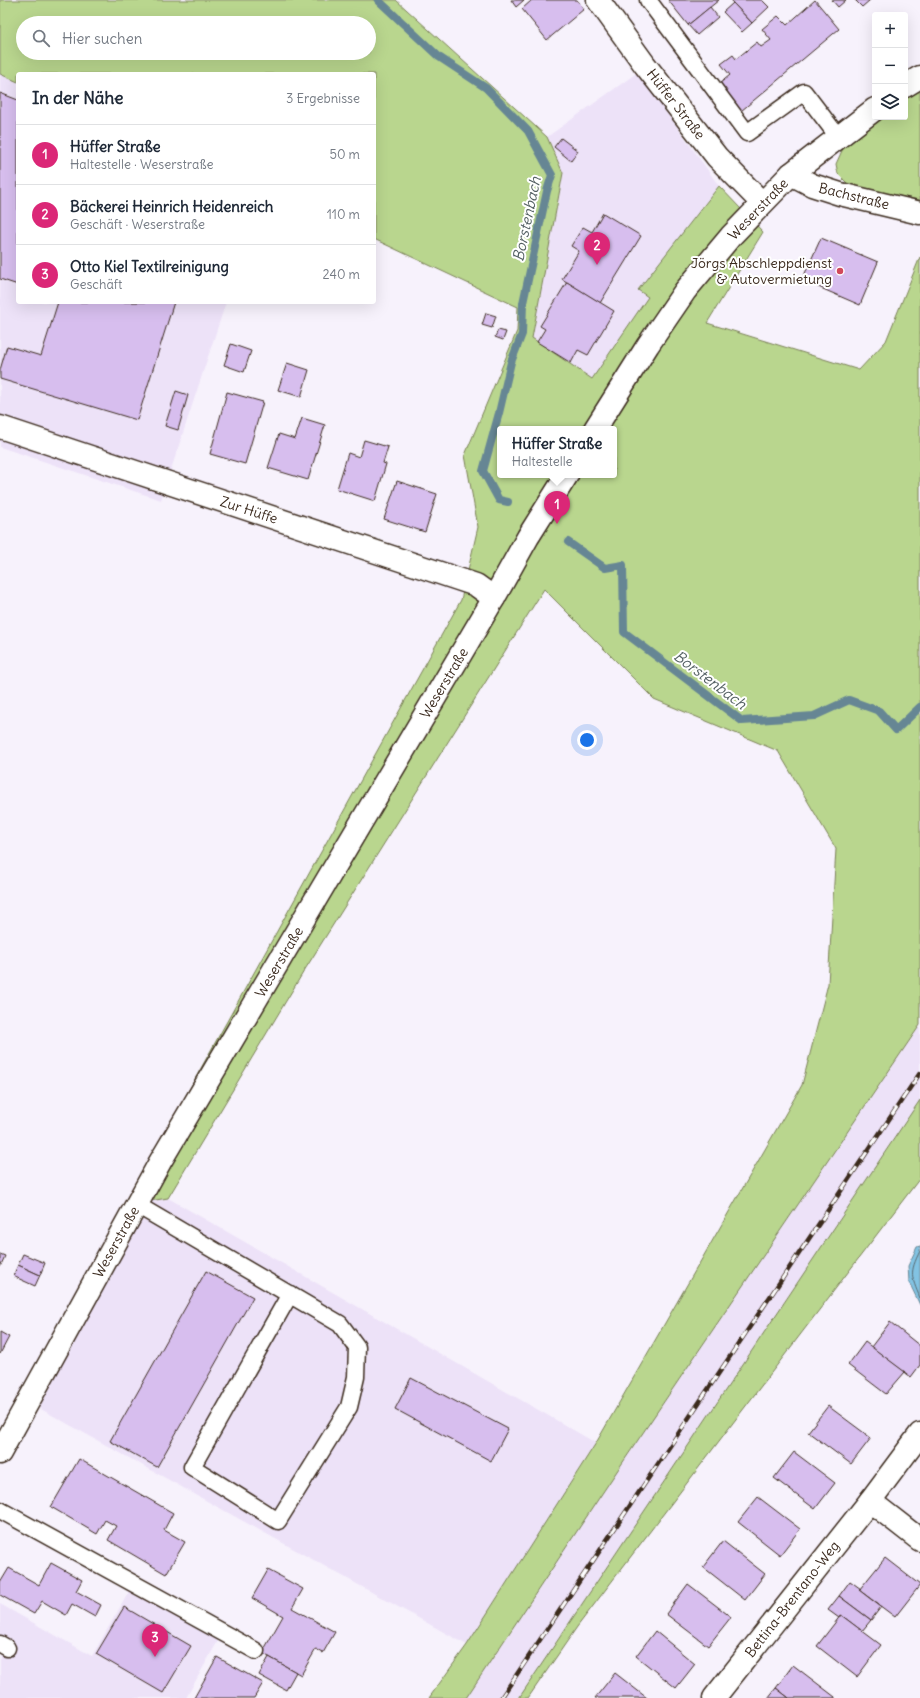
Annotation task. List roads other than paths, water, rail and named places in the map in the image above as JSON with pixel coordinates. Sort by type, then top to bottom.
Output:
[{"type":"street","name":"Hüffer Straße","points":[[598,0],[645,65],[718,157],[762,203]]},
{"type":"street","points":[[908,84],[920,77]]},
{"type":"street","name":"Weserstraße","points":[[597,426],[648,345],[685,291],[731,236],[791,174],[872,111]]},
{"type":"street","name":"Bachstraße","points":[[791,174],[812,185],[840,194],[920,212]]},
{"type":"street","name":"Zur Hüffe","points":[[0,427],[476,585],[494,598]]},
{"type":"street","name":"Weserstraße","points":[[0,1453],[137,1205],[494,598],[528,537],[565,478]]},
{"type":"street","name":"Bettina-Brentano-Weg","points":[[714,1698],[870,1501],[920,1434]]},
{"type":"street","points":[[870,1501],[920,1540]]},
{"type":"lane","points":[[648,0],[747,133],[804,92],[839,138]]},
{"type":"lane","points":[[137,1205],[290,1294],[340,1324],[357,1346],[356,1377],[349,1407],[278,1521],[192,1467],[290,1294]]},
{"type":"lane","points":[[0,1510],[256,1651]]},
{"type":"water","points":[[920,1246],[920,1305],[909,1282],[908,1266],[917,1247]]},
{"type":"waterway","name":"Borstenbach","points":[[378,0],[439,57],[486,88],[528,131],[552,175],[547,191],[523,303],[522,334],[511,362],[483,471],[499,500],[508,502]]},
{"type":"waterway","name":"Borstenbach","points":[[568,542],[605,568],[623,565],[624,632],[742,721],[814,716],[849,700],[879,711],[896,730],[920,707]]},
{"type":"railway","points":[[501,1698],[920,1073]]},
{"type":"place","name":"Bäckerei Heinrich Heidenreich","points":[[597,265]]},
{"type":"place","name":"Jörgs Abschleppdienst & Autovermietung","points":[[840,271]]},
{"type":"place","name":"Hüffer Straße","points":[[557,524]]},
{"type":"place","name":"Otto Kiel Textilreinigung","points":[[155,1657]]}]
